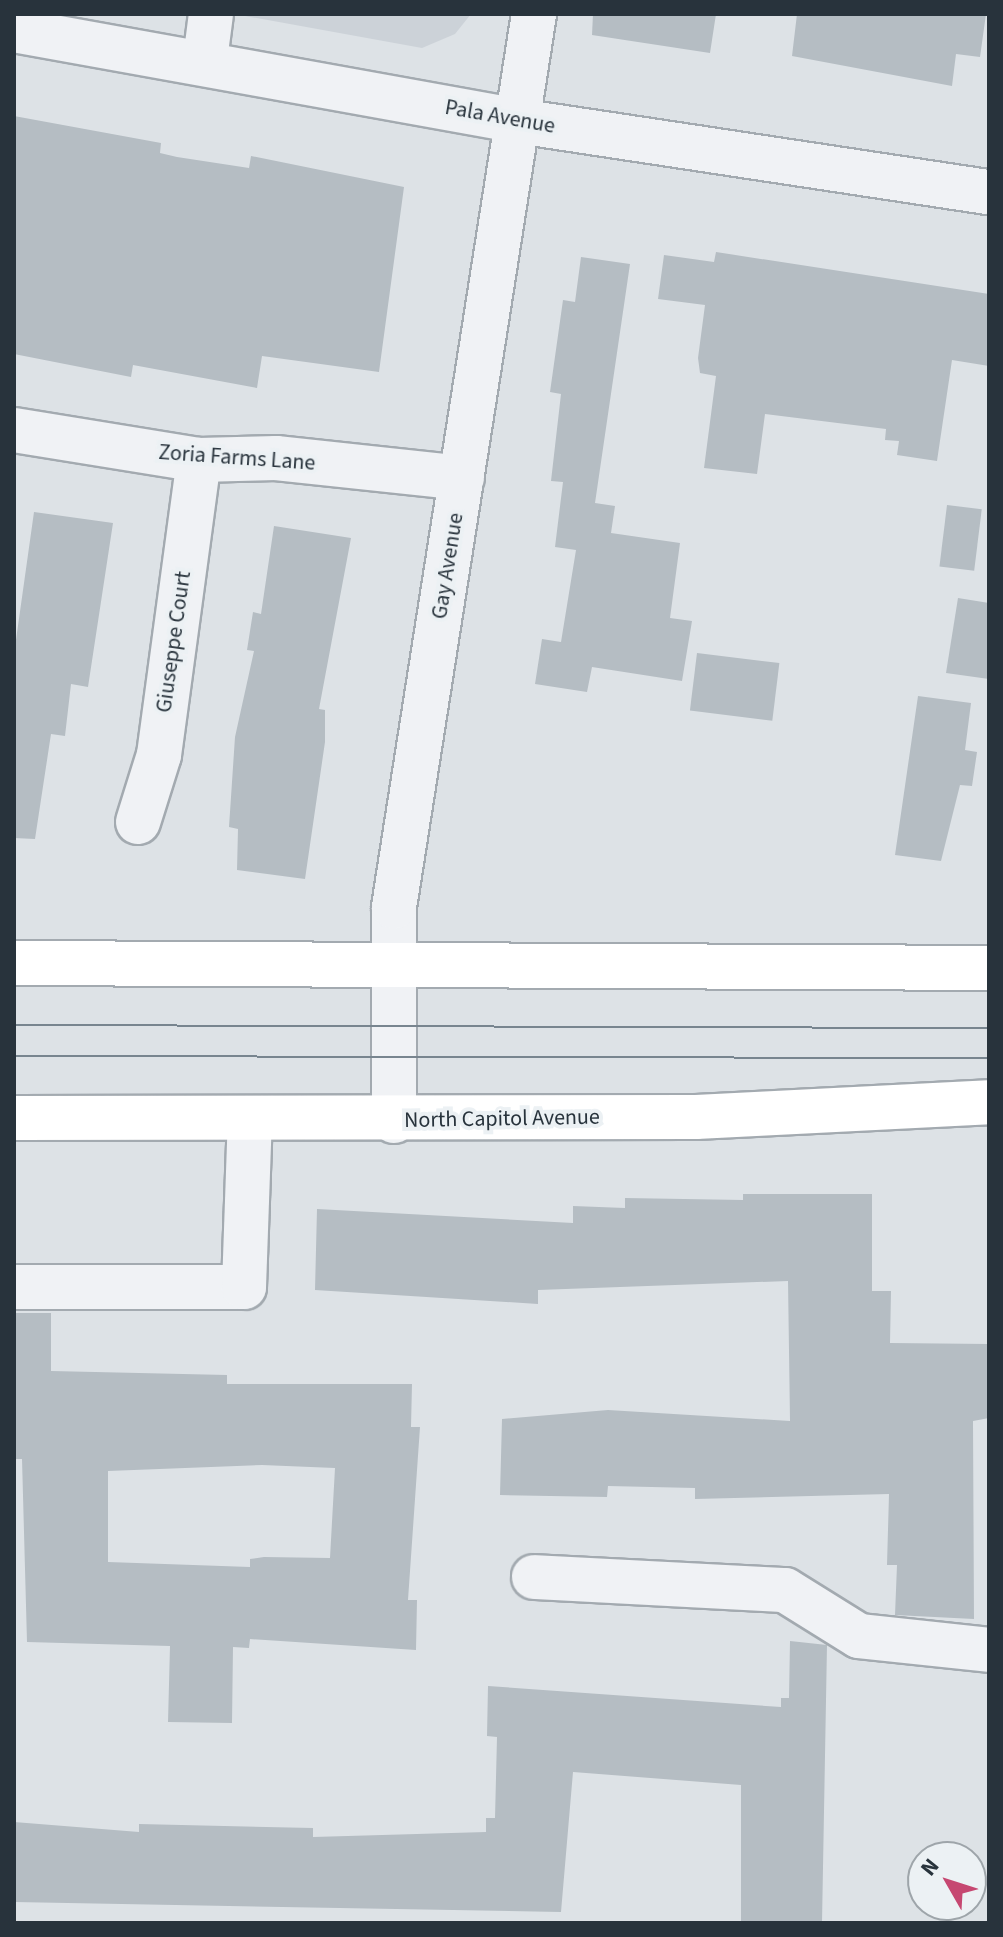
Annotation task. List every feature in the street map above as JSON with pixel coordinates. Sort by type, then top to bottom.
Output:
[{"type":"main road","points":[[14,963],[395,961],[989,968]]},
{"type":"main road","name":"North Capitol Avenue","points":[[14,1118],[394,1121],[696,1117],[989,1102]]},
{"type":"street","points":[[205,60],[211,14]]},
{"type":"street","name":"Gay Avenue","points":[[394,1121],[394,907],[534,14]]},
{"type":"street","name":"Pala Avenue","points":[[14,30],[205,60],[518,121],[989,192]]},
{"type":"street","name":"Zoria Farms Lane","points":[[14,430],[199,460],[276,458],[462,478]]},
{"type":"street","name":"Giuseppe Court","points":[[138,822],[159,755],[199,460]]},
{"type":"street","points":[[14,1287],[244,1287],[250,1119]]},
{"type":"street","points":[[534,1577],[785,1590],[859,1636],[989,1650]]},
{"type":"shaded area","points":[[234,14],[471,14],[455,34],[422,48]]},
{"type":"building","points":[[593,14],[716,14],[710,53],[592,35]]},
{"type":"building","points":[[797,14],[986,14],[980,57],[956,54],[952,86],[792,56]]},
{"type":"building","points":[[14,116],[161,143],[160,153],[177,157],[249,168],[251,156],[404,187],[379,372],[262,356],[257,388],[133,365],[131,377],[14,354]]},
{"type":"building","points":[[716,252],[989,294],[989,366],[952,360],[937,461],[897,455],[899,441],[885,440],[886,429],[765,414],[757,474],[704,468],[716,376],[700,373],[698,358],[705,305],[658,299],[664,255],[714,262]]},
{"type":"building","points":[[581,257],[630,264],[595,503],[615,506],[611,533],[680,543],[670,618],[692,621],[682,681],[592,667],[587,692],[535,684],[542,639],[561,642],[576,550],[555,547],[563,482],[551,481],[561,394],[550,392],[563,300],[575,302]]},
{"type":"building","points":[[947,505],[982,509],[974,571],[939,567]]},
{"type":"building","points":[[34,512],[113,523],[88,687],[71,684],[65,736],[51,734],[35,839],[14,838],[14,654]]},
{"type":"building","points":[[274,526],[351,538],[319,709],[325,710],[325,742],[305,879],[237,870],[238,829],[229,827],[235,737],[254,651],[247,650],[253,612],[261,614]]},
{"type":"building","points":[[958,598],[989,603],[989,679],[946,673]]},
{"type":"building","points":[[697,653],[779,663],[772,721],[690,711]]},
{"type":"building","points":[[918,696],[971,703],[965,750],[977,752],[972,786],[960,785],[941,861],[895,855]]},
{"type":"building","points":[[743,1194],[872,1194],[872,1291],[891,1291],[890,1343],[989,1344],[989,1418],[973,1421],[974,1619],[895,1615],[897,1565],[887,1565],[889,1494],[695,1499],[695,1488],[608,1486],[607,1497],[500,1495],[502,1419],[608,1410],[790,1421],[788,1281],[538,1290],[538,1304],[315,1290],[317,1209],[573,1223],[573,1206],[625,1208],[625,1198],[743,1200]]},
{"type":"building","points":[[14,1313],[51,1313],[51,1371],[227,1375],[227,1384],[412,1384],[411,1427],[420,1427],[408,1600],[417,1600],[416,1650],[250,1639],[249,1648],[233,1647],[232,1723],[168,1722],[170,1646],[27,1642],[22,1459],[14,1459]],"holes":[[[262,1465],[335,1468],[330,1558],[264,1557],[250,1559],[250,1567],[108,1562],[108,1471]]]},
{"type":"building","points":[[790,1641],[827,1645],[822,1923],[741,1923],[741,1785],[573,1772],[561,1912],[14,1902],[14,1822],[139,1832],[139,1824],[313,1828],[313,1837],[486,1832],[486,1818],[495,1818],[497,1737],[487,1736],[488,1686],[781,1707],[781,1698],[789,1698]]},
{"type":"tram line","points":[[14,1025],[989,1028]]},
{"type":"tram line","points":[[14,1056],[989,1058]]}]
